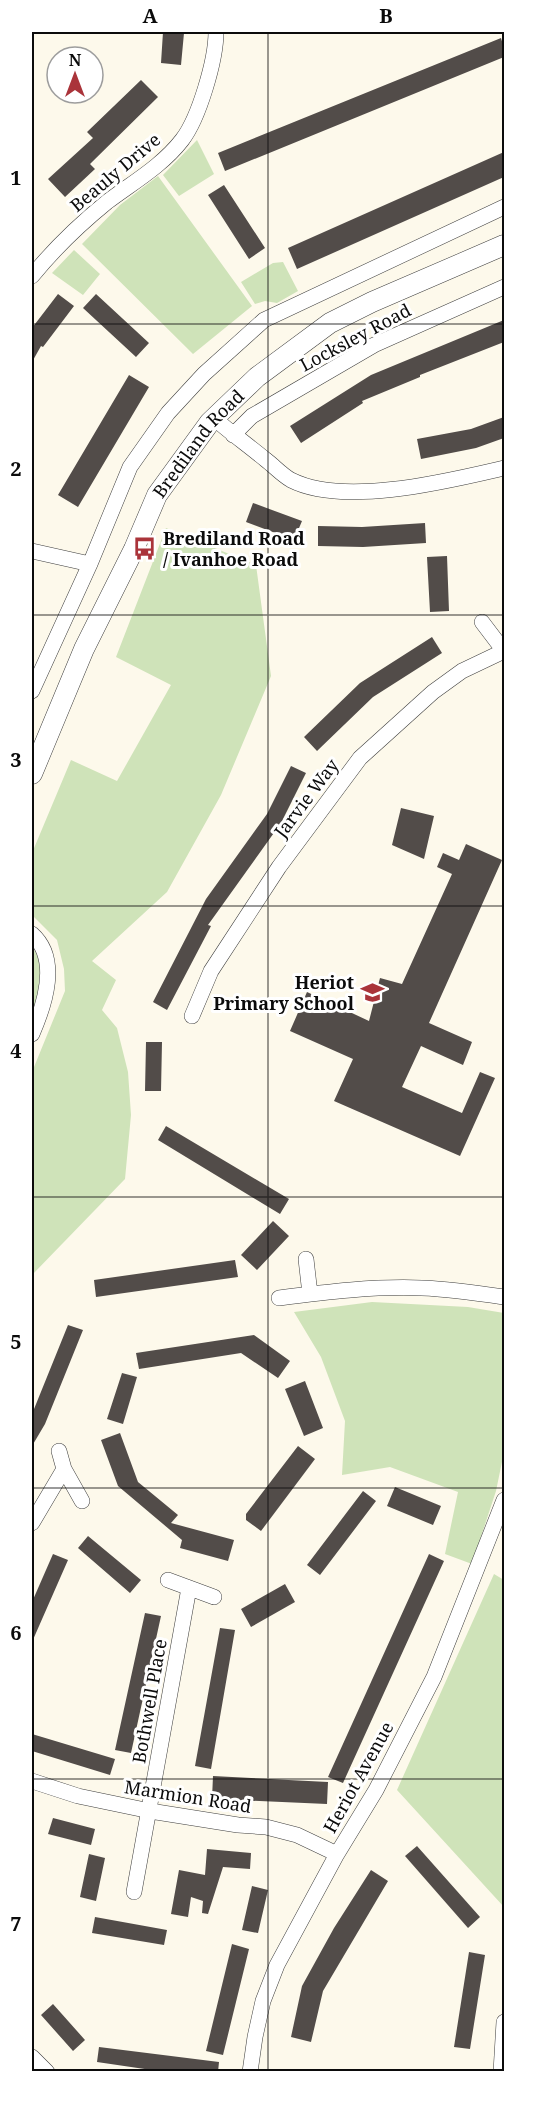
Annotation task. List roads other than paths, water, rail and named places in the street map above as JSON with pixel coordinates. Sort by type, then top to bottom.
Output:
[{"type":"street","name":"Beauly Drive","points":[[32,276],[106,203],[154,167],[182,140],[199,106],[209,76],[216,32]]},
{"type":"street","points":[[32,691],[90,564],[130,467],[168,413],[204,374],[264,320],[504,207]]},
{"type":"street","name":"Brediland Road","points":[[32,774],[84,649],[134,549],[157,495],[210,422],[216,419],[257,376],[330,323],[504,245]]},
{"type":"street","name":"Locksley Road","points":[[233,435],[252,416],[374,345],[504,287]]},
{"type":"street","points":[[216,419],[290,479],[322,490],[368,491],[429,485],[504,468]]},
{"type":"street","points":[[32,551],[90,564]]},
{"type":"street","points":[[482,622],[504,651]]},
{"type":"street","name":"Jarvie Way","points":[[192,1017],[211,971],[279,867],[360,758],[440,687],[462,671],[504,651]]},
{"type":"street","points":[[32,934],[38,940],[49,966],[42,1010],[32,1034]]},
{"type":"street","points":[[306,1259],[310,1294]]},
{"type":"street","points":[[279,1298],[420,1287],[504,1297]]},
{"type":"street","points":[[59,1451],[64,1469],[82,1501]]},
{"type":"street","points":[[32,1523],[64,1469]]},
{"type":"street","name":"Heriot Avenue","points":[[250,2072],[263,2001],[277,1965],[337,1854],[376,1790],[434,1677],[504,1500]]},
{"type":"street","points":[[168,1580],[214,1597]]},
{"type":"street","name":"Bothwell Place","points":[[134,1892],[189,1588]]},
{"type":"street","name":"Marmion Road","points":[[32,1781],[78,1796],[150,1811],[219,1823],[266,1827],[297,1835],[337,1854]]},
{"type":"street","points":[[501,2072],[504,2022]]},
{"type":"street","points":[[32,2057],[47,2072]]},
{"type":"place","name":"Brediland Road / Ivanhoe Road","points":[[145,548]]},
{"type":"place","name":"Heriot Primary School","points":[[372,992]]}]
